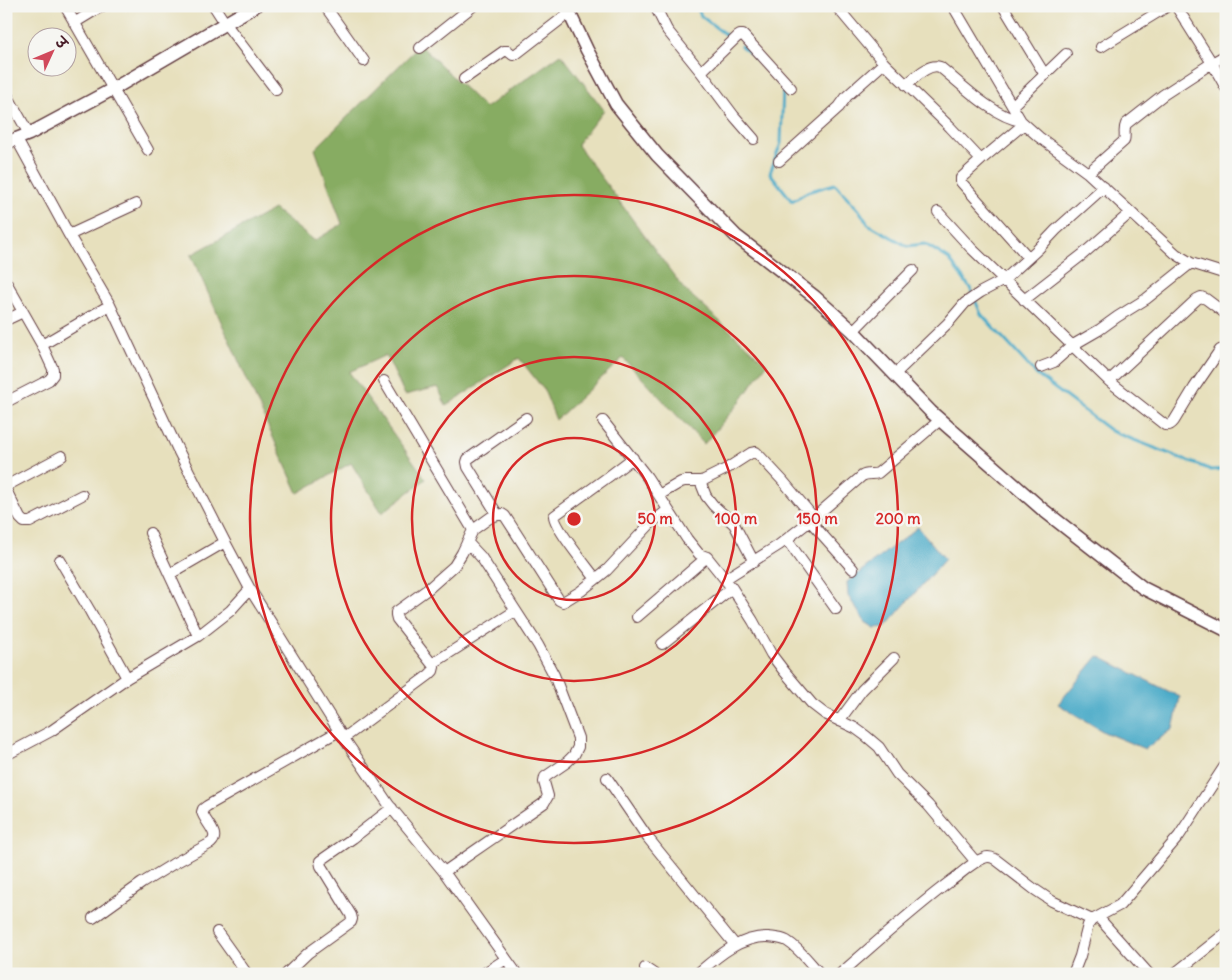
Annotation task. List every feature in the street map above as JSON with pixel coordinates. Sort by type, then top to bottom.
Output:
[{"type":"street","points":[[65,6],[148,150]]},
{"type":"street","points":[[74,23],[102,6]]},
{"type":"street","points":[[214,6],[276,90]]},
{"type":"street","points":[[255,6],[113,89],[29,134],[11,141],[70,235],[110,305],[177,448],[250,589],[341,735],[392,808],[444,872],[517,974]]},
{"type":"street","points":[[325,6],[364,61]]},
{"type":"street","points":[[420,48],[473,6]]},
{"type":"street","points":[[655,6],[667,30],[754,139]]},
{"type":"street","points":[[836,6],[884,63],[981,160]]},
{"type":"street","points":[[953,6],[1022,122],[1088,173],[1176,254],[1191,263],[1226,274]]},
{"type":"street","points":[[1003,6],[1044,75]]},
{"type":"street","points":[[1101,47],[1168,6]]},
{"type":"street","points":[[1176,6],[1226,88]]},
{"type":"street","points":[[464,79],[504,51],[508,51],[513,55],[516,54],[568,10],[616,104],[657,155],[736,236],[816,297],[853,331],[940,420],[1042,509],[1143,588],[1226,630]]},
{"type":"street","points":[[701,72],[737,37],[743,35],[791,88]]},
{"type":"street","points":[[1012,106],[1066,54]]},
{"type":"street","points":[[1088,173],[1124,141],[1124,128],[1126,124],[1163,95],[1226,55]]},
{"type":"street","points":[[779,161],[884,63]]},
{"type":"street","points":[[906,85],[930,67],[940,67],[976,97],[1002,114],[1022,122]]},
{"type":"street","points":[[6,94],[29,134]]},
{"type":"street","points":[[1022,122],[960,178],[961,182],[1028,258]]},
{"type":"street","points":[[895,374],[948,323],[965,303],[1004,280],[1056,230],[1104,188]]},
{"type":"street","points":[[70,235],[136,204]]},
{"type":"street","points":[[938,212],[971,248],[1109,381],[1165,425],[1171,425],[1220,350],[1226,348]]},
{"type":"street","points":[[1024,300],[1082,256],[1130,213]]},
{"type":"street","points":[[1041,367],[1054,362],[1073,345],[1100,330],[1146,299],[1191,263]]},
{"type":"street","points":[[853,331],[914,270]]},
{"type":"street","points":[[6,282],[42,345],[53,369],[53,375],[49,380],[6,402]]},
{"type":"street","points":[[1109,381],[1197,299],[1202,297],[1206,299],[1226,314]]},
{"type":"street","points":[[42,345],[110,305]]},
{"type":"street","points":[[6,320],[23,312]]},
{"type":"street","points":[[384,381],[473,530]]},
{"type":"street","points":[[497,514],[468,467],[467,462],[468,459],[526,418]]},
{"type":"street","points":[[725,579],[787,540],[865,474],[874,475],[878,473],[940,420]]},
{"type":"street","points":[[602,421],[633,458],[687,539],[699,554],[707,557],[732,588],[771,654],[784,672],[812,704],[824,714],[855,728],[879,747],[897,774],[928,805],[976,862]]},
{"type":"street","points":[[659,495],[681,482],[700,482],[726,469],[750,453],[756,452],[783,481],[812,520],[853,569]]},
{"type":"street","points":[[6,486],[62,456]]},
{"type":"street","points":[[596,579],[571,546],[555,521],[554,516],[633,458]]},
{"type":"street","points":[[700,482],[706,496],[713,505],[734,524],[754,562]]},
{"type":"street","points":[[6,490],[20,518],[24,522],[30,522],[82,495]]},
{"type":"street","points":[[93,918],[142,883],[211,843],[215,836],[202,812],[207,806],[341,735],[433,671],[434,667],[398,619],[396,612],[428,589],[454,566],[473,530],[491,517],[497,514],[505,516],[559,600],[563,602],[607,570],[652,522],[668,510]]},
{"type":"street","points":[[150,533],[198,636]]},
{"type":"street","points":[[787,540],[836,609]]},
{"type":"street","points":[[170,574],[225,542]]},
{"type":"street","points":[[444,872],[544,803],[548,796],[544,782],[545,777],[567,762],[574,755],[578,747],[578,738],[554,675],[538,645],[481,557],[467,542]]},
{"type":"street","points":[[637,617],[707,557]]},
{"type":"street","points":[[60,560],[127,678]]},
{"type":"street","points":[[662,644],[732,588]]},
{"type":"street","points":[[6,755],[51,730],[127,678],[198,636],[230,611],[250,589]]},
{"type":"street","points":[[432,664],[515,611]]},
{"type":"street","points":[[839,721],[862,690],[894,658]]},
{"type":"street","points":[[1073,974],[1088,925],[1095,918],[1120,904],[1179,836],[1225,766]]},
{"type":"street","points":[[607,778],[648,838],[735,945]]},
{"type":"street","points":[[292,972],[308,953],[351,922],[352,919],[321,866],[320,861],[392,808]]},
{"type":"street","points":[[840,974],[918,907],[984,857],[995,859],[1052,901],[1095,918],[1149,974]]},
{"type":"street","points":[[217,932],[247,974]]},
{"type":"street","points":[[1174,974],[1226,932]]},
{"type":"street","points":[[697,974],[735,945],[763,937],[785,940],[820,974]]},
{"type":"street","points":[[483,974],[506,958]]},
{"type":"green space","points":[[420,45],[485,108],[561,54],[604,110],[577,144],[683,288],[767,364],[739,403],[704,444],[623,358],[556,420],[544,390],[519,358],[446,406],[438,387],[405,395],[386,355],[349,372],[426,479],[382,513],[351,463],[298,493],[191,255],[274,209],[314,241],[342,224],[315,149]]},
{"type":"water","points":[[918,527],[945,559],[885,627],[875,628],[865,622],[848,596],[847,582]]},
{"type":"water","points":[[1098,656],[1180,697],[1173,729],[1145,749],[1104,732],[1058,704]]},
{"type":"waterway","points":[[697,6],[701,16],[726,35]]},
{"type":"waterway","points":[[741,46],[783,87],[781,143],[770,173],[792,201],[807,192],[835,184],[859,210],[868,224],[907,246],[925,244],[949,259],[970,288],[981,314],[1037,375],[1111,431],[1211,470],[1226,469]]}]
